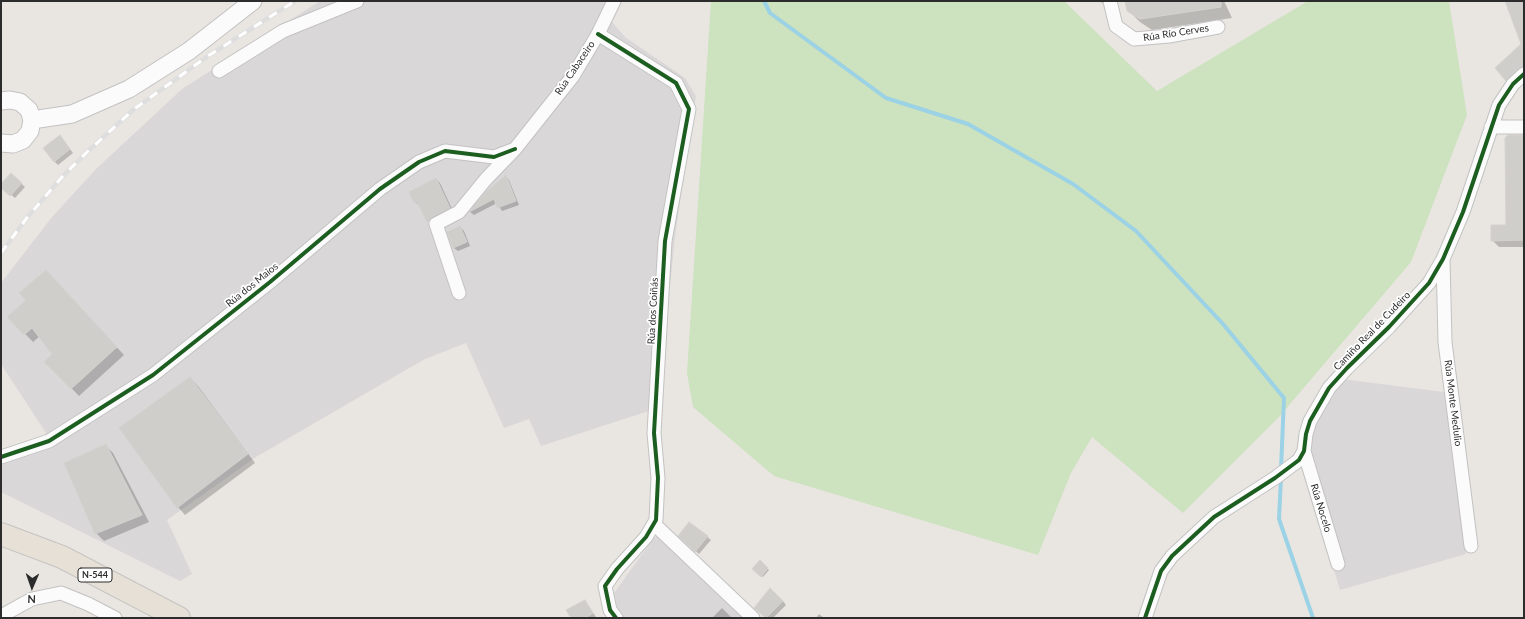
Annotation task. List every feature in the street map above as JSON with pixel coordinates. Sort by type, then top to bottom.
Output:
[{"type":"highway","name":"N-544","points":[[5,536],[62,557],[178,618]]},
{"type":"street","points":[[32,120],[72,114],[129,89],[189,50],[253,1]]},
{"type":"street","points":[[219,71],[283,31],[357,1]]},
{"type":"street","name":"Rúa Cabaceiro","points":[[459,293],[436,224],[459,212],[486,179],[515,150],[573,76],[598,34],[614,1]]},
{"type":"street","name":"Rúa Río Cerves","points":[[1110,1],[1116,26],[1134,40],[1169,36],[1218,27]]},
{"type":"street","name":"Rúa dos Coiñás","points":[[598,34],[676,83],[689,109],[665,241],[654,433],[658,478],[656,520],[646,537],[617,569],[605,586],[610,610],[616,618]]},
{"type":"street","name":"Camiño Real de Cudeiro","points":[[1304,451],[1306,434],[1310,421],[1329,388],[1390,327],[1429,283],[1444,259],[1463,212],[1491,127],[1505,94],[1512,84],[1524,74]]},
{"type":"street","points":[[1,101],[10,100],[20,102],[29,110],[32,120],[30,131],[23,140],[13,144],[1,144]]},
{"type":"street","points":[[1491,127],[1524,126]]},
{"type":"street","name":"Rúa dos Maios","points":[[1,457],[49,441],[153,375],[270,282],[380,189],[419,162],[446,151],[494,157],[515,150]]},
{"type":"street","name":"Rúa Monte Medulio","points":[[1444,259],[1445,342],[1471,546]]},
{"type":"street","points":[[1145,618],[1161,571],[1172,556],[1214,517],[1275,478],[1299,460],[1304,451]]},
{"type":"street","name":"Rúa Nocelo","points":[[1304,451],[1338,564]]},
{"type":"street","points":[[654,524],[753,618]]},
{"type":"street","points":[[1,616],[32,599],[61,593],[88,604],[115,618]]},
{"type":"shaded area","points":[[320,1],[619,1],[612,22],[625,37],[685,78],[696,96],[675,237],[658,408],[541,446],[529,419],[504,428],[466,343],[425,359],[256,457],[167,520],[192,574],[180,581],[1,492],[1,456],[37,442],[46,433],[1,364],[1,283],[52,217],[96,169],[182,89]]},
{"type":"shaded area","points":[[1342,379],[1444,392],[1466,554],[1340,590],[1304,472],[1311,430]]},
{"type":"shaded area","points":[[659,535],[745,618],[622,618],[618,613],[614,593],[653,539]]},
{"type":"green space","points":[[711,1],[1064,1],[1157,91],[1308,1],[1449,1],[1467,115],[1411,262],[1279,417],[1183,513],[1092,437],[1071,473],[1038,555],[774,476],[693,407],[687,373]]},
{"type":"building","points":[[1125,1],[1221,1],[1221,7],[1140,19],[1127,11]]},
{"type":"building","points":[[1505,1],[1524,1],[1524,66],[1519,68],[1506,81],[1495,68],[1521,44]]},
{"type":"building","points":[[60,135],[70,149],[54,162],[43,148]]},
{"type":"building","points":[[1508,135],[1524,135],[1524,240],[1491,241],[1491,225],[1506,225],[1505,138]]},
{"type":"building","points":[[11,173],[22,183],[10,196],[1,188],[1,184]]},
{"type":"building","points":[[506,175],[516,201],[497,208],[494,199],[469,212],[486,192]]},
{"type":"building","points":[[436,178],[450,208],[432,217],[427,222],[417,202],[414,203],[409,192]]},
{"type":"building","points":[[460,226],[467,242],[453,248],[447,232]]},
{"type":"building","points":[[46,270],[117,347],[71,389],[44,362],[52,354],[32,328],[24,335],[7,317],[26,300],[19,293]]},
{"type":"building","points":[[190,377],[248,454],[177,508],[119,428]]},
{"type":"building","points":[[106,444],[142,515],[95,534],[64,463]]},
{"type":"building","points":[[689,522],[708,536],[695,552],[678,536]]},
{"type":"building","points":[[760,560],[768,568],[761,577],[752,569]]},
{"type":"building","points":[[770,588],[783,601],[766,618],[754,608]]},
{"type":"building","points":[[585,600],[593,613],[585,618],[571,618],[566,610]]},
{"type":"waterway","points":[[764,1],[770,13],[886,98],[968,124],[1073,184],[1136,231],[1223,324],[1284,398],[1281,469]]},
{"type":"waterway","points":[[1281,478],[1279,519],[1313,618]]},
{"type":"railway","points":[[1,253],[26,219],[62,177],[133,110],[208,56],[295,1]]},
{"type":"cycle path","points":[[598,34],[676,83],[689,109],[665,241],[654,433],[658,478],[656,520],[646,537],[617,569],[605,586],[610,610],[616,618]]},
{"type":"cycle path","points":[[1145,618],[1161,571],[1172,556],[1214,517],[1275,478],[1299,460],[1304,451],[1306,434],[1310,421],[1329,388],[1389,327],[1429,283],[1443,259],[1463,212],[1499,105],[1513,84],[1524,74]]},
{"type":"cycle path","points":[[1,457],[49,441],[153,375],[270,282],[380,189],[419,162],[445,151],[494,157],[515,149]]}]
